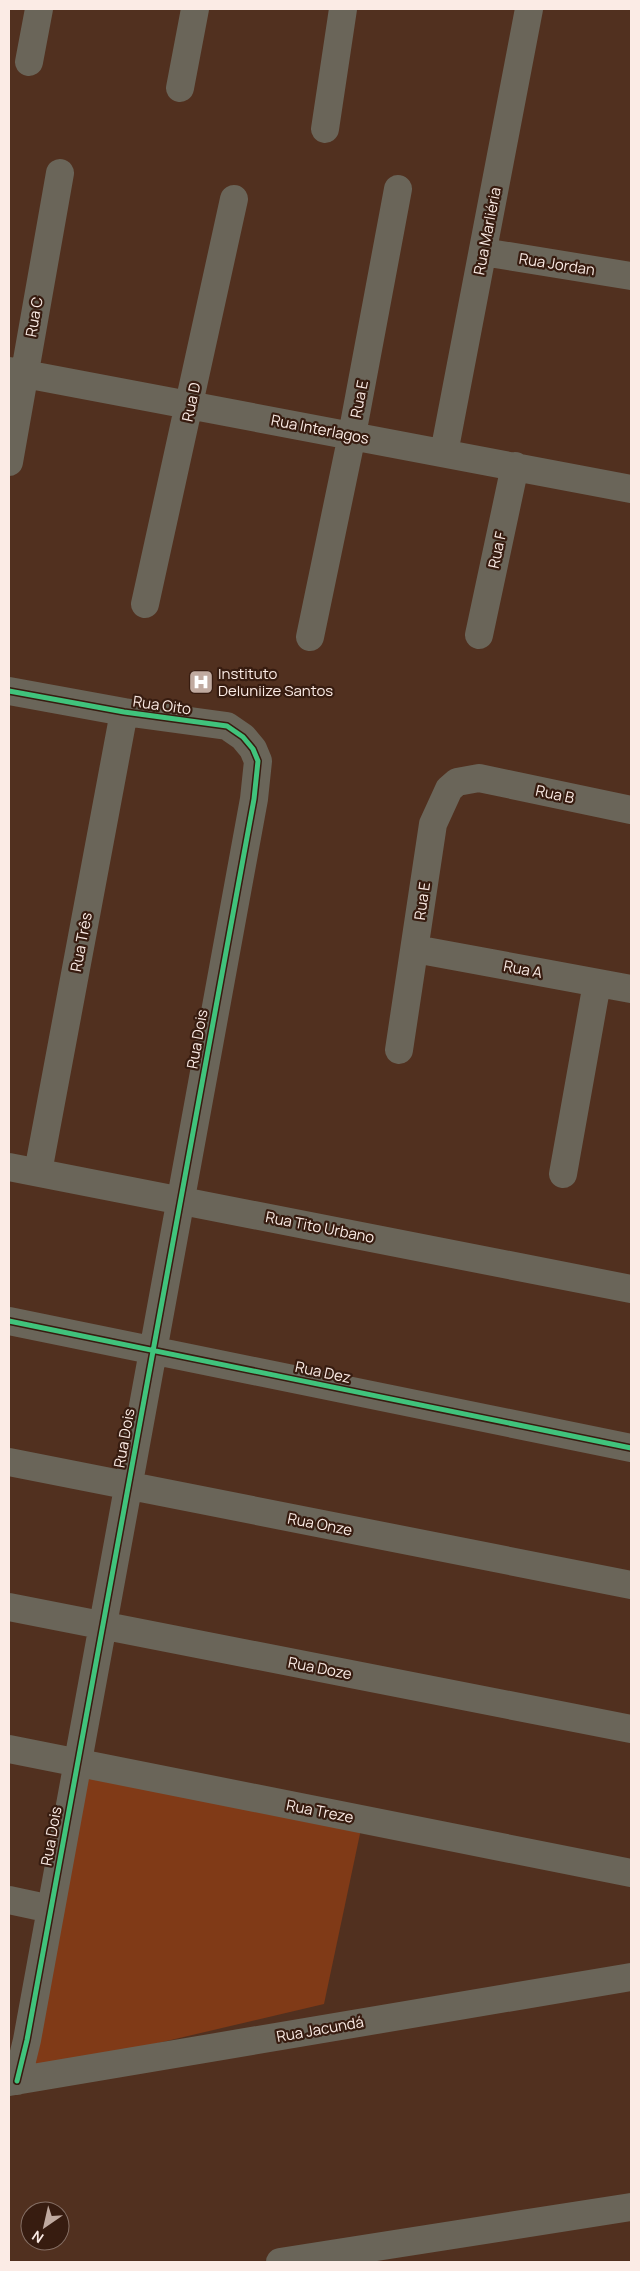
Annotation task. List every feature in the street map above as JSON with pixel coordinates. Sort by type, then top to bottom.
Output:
[{"type":"street","points":[[29,62],[38,9]]},
{"type":"street","points":[[180,88],[195,9]]},
{"type":"street","points":[[325,129],[344,9]]},
{"type":"street","name":"Rua Marliéria","points":[[444,453],[529,9]]},
{"type":"street","name":"Rua C","points":[[9,462],[17,372],[60,172]]},
{"type":"street","name":"Rua E","points":[[310,637],[352,435],[398,189]]},
{"type":"street","name":"Rua D","points":[[145,604],[234,199]]},
{"type":"street","name":"Rua Jordan","points":[[483,252],[631,276]]},
{"type":"street","name":"Rua Interlagos","points":[[17,372],[631,489]]},
{"type":"street","name":"Rua F","points":[[479,634],[515,466]]},
{"type":"street","name":"Rua Oito","points":[[9,691],[124,712],[227,726],[243,737],[253,749],[258,761],[254,799]]},
{"type":"street","name":"Rua Três","points":[[38,1172],[124,712]]},
{"type":"street","name":"Rua E","points":[[399,1050],[432,824],[449,789],[456,782],[479,778]]},
{"type":"street","name":"Rua B","points":[[479,778],[631,810]]},
{"type":"street","name":"Rua Dois","points":[[13,2081],[18,2038],[51,1909],[254,799]]},
{"type":"street","name":"Rua A","points":[[415,949],[631,990]]},
{"type":"street","points":[[564,1174],[597,983]]},
{"type":"street","name":"Rua Tito Urbano","points":[[9,1166],[631,1289]]},
{"type":"street","name":"Rua Dez","points":[[9,1321],[631,1448]]},
{"type":"street","name":"Rua Onze","points":[[9,1462],[631,1585]]},
{"type":"street","name":"Rua Doze","points":[[9,1606],[631,1729]]},
{"type":"street","name":"Rua Treze","points":[[9,1749],[631,1873]]},
{"type":"street","points":[[9,1900],[51,1909]]},
{"type":"street","name":"Rua Jacundá","points":[[13,2081],[631,1976]]},
{"type":"street","points":[[280,2262],[631,2207]]},
{"type":"shaded area","points":[[86,1768],[361,1829],[324,2004],[22,2075]]},
{"type":"cycle path","points":[[9,691],[124,712],[227,726],[243,737],[253,749],[258,761],[254,799],[27,2040],[17,2081]]},
{"type":"cycle path","points":[[9,1321],[631,1448]]},
{"type":"place","name":"Instituto Deluniize Santos","points":[[201,682]]}]
